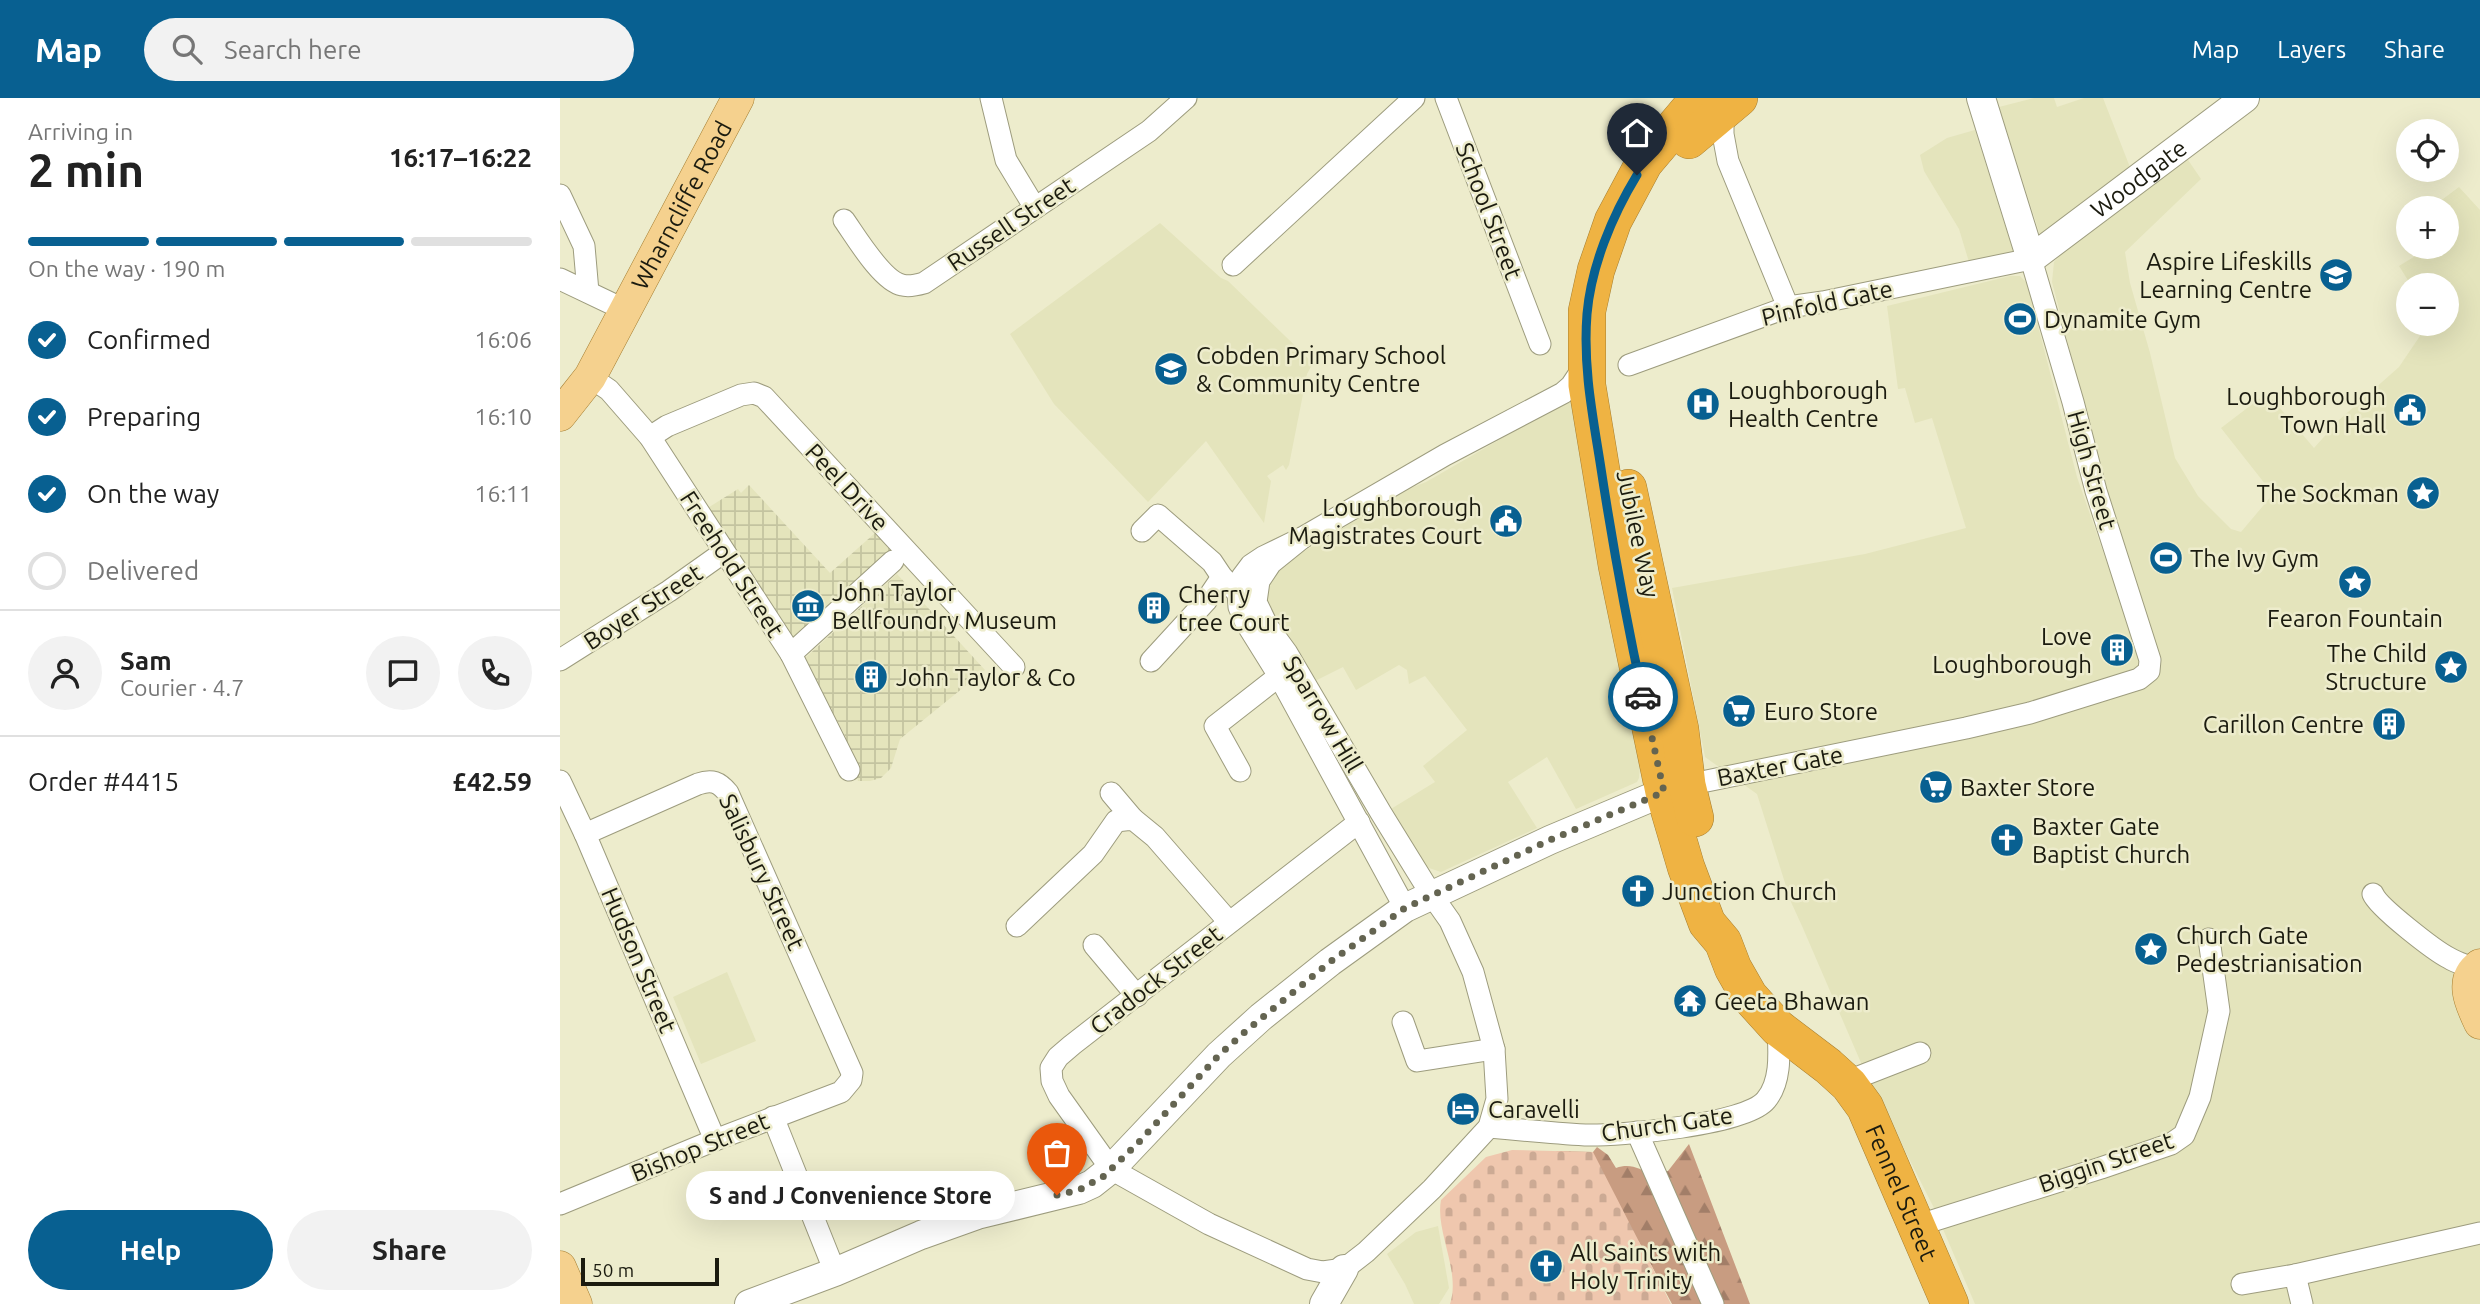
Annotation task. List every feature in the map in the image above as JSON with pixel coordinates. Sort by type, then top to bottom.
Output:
[{"type":"highway","name":"Jubilee Way","points":[[1675,789],[1616,566],[1587,385],[1587,311],[1596,270],[1613,220],[1644,163],[1705,111]]},
{"type":"highway","name":"Jubilee Way","points":[[1675,789],[1680,729],[1611,405],[1605,343],[1606,305],[1625,238],[1645,197],[1705,111]]},
{"type":"highway","name":"Fennel Street","points":[[1675,789],[1722,919],[1723,942],[1733,968],[1749,996],[1778,1028],[1849,1085],[1865,1107],[1950,1304]]},
{"type":"main road","name":"Wharncliffe Road","points":[[560,415],[590,377],[738,98]]},
{"type":"main road","points":[[2477,967],[2468,985],[2480,1023]]},
{"type":"main road","points":[[560,1267],[576,1304]]},
{"type":"street","points":[[991,98],[1006,160],[1035,208]]},
{"type":"street","name":"Russell Street","points":[[844,220],[883,272],[902,285],[924,283],[1149,131],[1186,98]]},
{"type":"street","points":[[1233,265],[1246,239],[1414,98]]},
{"type":"street","name":"School Street","points":[[1446,98],[1540,329]]},
{"type":"street","points":[[1981,98],[2031,259]]},
{"type":"street","name":"Woodgate","points":[[2031,259],[2245,98]]},
{"type":"street","points":[[1705,111],[1787,307]]},
{"type":"street","points":[[560,195],[584,246],[588,292]]},
{"type":"street","name":"Pinfold Gate","points":[[1629,365],[1787,307],[2031,259]]},
{"type":"street","name":"High Street","points":[[2031,259],[2096,491],[2150,660],[2149,671],[2142,678]]},
{"type":"street","points":[[560,279],[625,310]]},
{"type":"street","points":[[1238,593],[1241,577],[1251,565],[1263,557],[1302,538],[1425,466],[1563,393],[1586,363]]},
{"type":"street","name":"Freehold Street","points":[[590,377],[608,390],[650,437],[791,654],[849,770]]},
{"type":"street","name":"Peel Drive","points":[[650,437],[667,426],[741,396],[754,393],[764,397],[1014,667]]},
{"type":"street","points":[[1142,531],[1157,515],[1212,562],[1238,593]]},
{"type":"street","name":"Sparrow Hill","points":[[1302,538],[1271,562],[1259,581],[1256,602],[1268,627],[1287,653],[1431,894],[1450,921],[1473,972],[1494,1049],[1497,1099],[1489,1127],[1432,1189],[1366,1252],[1344,1269]]},
{"type":"street","name":"Boyer Street","points":[[560,660],[669,591],[724,552]]},
{"type":"street","points":[[791,654],[893,561]]},
{"type":"street","points":[[1151,661],[1206,600],[1222,576]]},
{"type":"street","name":"Sparrow Hill","points":[[1238,593],[1239,607],[1246,623],[1279,676],[1405,908]]},
{"type":"street","points":[[1240,771],[1215,726],[1279,676]]},
{"type":"street","name":"Baxter Gate","points":[[749,1304],[977,1215],[1079,1190],[1093,1184],[1111,1169],[1219,1055],[1261,1017],[1330,962],[1405,908],[1550,840],[1675,789],[2030,713],[2142,678]]},
{"type":"street","name":"Hudson Street","points":[[560,781],[715,1140]]},
{"type":"street","name":"Salisbury Street","points":[[585,834],[698,784],[714,782],[722,786],[728,793],[850,1065],[851,1080],[841,1092]]},
{"type":"street","points":[[1111,793],[1133,819],[1155,837],[1229,922]]},
{"type":"street","points":[[1017,926],[1093,855],[1116,821],[1133,819]]},
{"type":"street","name":"Cradock Street","points":[[1111,1169],[1059,1096],[1052,1081],[1051,1068],[1058,1057],[1359,822]]},
{"type":"street","points":[[2373,894],[2381,905],[2438,951],[2452,960],[2477,967]]},
{"type":"street","name":"Biggin Street","points":[[1916,1226],[2101,1168],[2171,1144],[2184,1135],[2200,1097],[2219,1011],[2209,939]]},
{"type":"street","points":[[1094,945],[1137,996]]},
{"type":"street","points":[[1403,1022],[1416,1061],[1494,1049]]},
{"type":"street","name":"Church Gate","points":[[1489,1127],[1587,1135],[1637,1132],[1717,1121],[1747,1113],[1765,1102],[1776,1082],[1778,1028]]},
{"type":"street","points":[[1849,1085],[1861,1076],[1920,1053]]},
{"type":"street","name":"Bishop Street","points":[[560,1205],[715,1140],[841,1092]]},
{"type":"street","points":[[773,1117],[835,1272]]},
{"type":"street","points":[[1637,1132],[1713,1304]]},
{"type":"street","points":[[1111,1169],[1209,1224],[1280,1258],[1307,1269],[1323,1272],[1344,1269]]},
{"type":"street","points":[[2242,1284],[2295,1275],[2480,1233]]},
{"type":"street","points":[[1324,1304],[1344,1269]]},
{"type":"street","points":[[2295,1275],[2302,1304]]},
{"type":"shaded area","points":[[2034,98],[2054,98],[2057,107],[2084,98],[2103,98],[2133,175],[2040,235],[1999,107]]},
{"type":"shaded area","points":[[1975,130],[2013,251],[1969,262],[1959,229],[1924,171],[1920,155],[1947,138]]},
{"type":"shaded area","points":[[2182,151],[2201,179],[2125,252],[2130,283],[2175,458],[2198,496],[2231,529],[2241,532],[2273,494],[2221,428],[2267,393],[2314,448],[2339,420],[2399,367],[2420,336],[2459,336],[2459,273],[2403,273],[2399,266],[2410,259],[2459,259],[2459,196],[2447,196],[2459,187],[2480,210],[2480,1304],[1975,1304],[1934,1208],[1865,1072],[1791,902],[1757,794],[1705,757],[1672,588],[1865,554],[1966,528],[1932,418],[1915,423],[1905,388],[1898,389],[1887,306],[2010,276],[2020,276],[2027,283],[2077,477],[2138,652],[2108,498],[2052,282],[2054,262]]},
{"type":"shaded area","name":"Cobden Primary School & Community Centre","points":[[1160,223],[1221,278],[1228,281],[1313,363],[1307,374],[1289,465],[1286,470],[1283,465],[1267,476],[1271,481],[1264,523],[1206,441],[1148,502],[1054,404],[1010,334]]},
{"type":"shaded area","points":[[1570,391],[1640,767],[1639,778],[1637,782],[1576,809],[1547,757],[1508,782],[1537,828],[1441,872],[1429,868],[1416,855],[1386,812],[1435,782],[1423,766],[1467,730],[1425,676],[1409,684],[1407,670],[1399,665],[1356,690],[1343,667],[1315,681],[1272,617],[1267,605],[1266,590],[1286,562],[1408,489],[1426,482],[1499,440]]},
{"type":"shaded area","points":[[749,485],[830,573],[875,533],[893,552],[790,642],[706,509],[738,489],[741,493]]},
{"type":"shaded area","name":"John Taylor & Co","points":[[897,574],[985,670],[900,739],[891,768],[881,778],[858,781],[844,733],[803,660]]},
{"type":"shaded area","points":[[727,972],[756,1041],[701,1064],[673,997]]},
{"type":"shaded area","points":[[1438,1226],[1449,1288],[1439,1304],[1414,1304],[1387,1254],[1416,1232]]},
{"type":"green space","points":[[1689,1144],[1750,1304],[1672,1304],[1639,1242],[1556,1151],[1593,1152],[1597,1147],[1608,1155],[1616,1168],[1635,1167],[1652,1176],[1668,1171]]},
{"type":"green space","points":[[1512,1150],[1593,1152],[1671,1304],[1450,1304],[1452,1278],[1441,1225],[1441,1200],[1486,1157]]},
{"type":"way so far","points":[[1057,1195],[1079,1190],[1104,1176],[1219,1055],[1261,1017],[1330,962],[1405,908],[1550,840],[1664,792],[1643,697]]},
{"type":"place","name":"Aspire Lifeskills Learning Centre","points":[[2336,275]]},
{"type":"place","name":"Dynamite Gym","points":[[2020,319]]},
{"type":"place","name":"Cobden Primary School & Community Centre","points":[[1171,369]]},
{"type":"place","name":"Loughborough Health Centre","points":[[1703,404]]},
{"type":"place","name":"Loughborough Town Hall","points":[[2410,410]]},
{"type":"place","name":"The Sockman","points":[[2423,493]]},
{"type":"place","name":"Loughborough Magistrates Court","points":[[1506,521]]},
{"type":"place","name":"The Ivy Gym","points":[[2166,558]]},
{"type":"place","name":"Fearon Fountain","points":[[2355,582]]},
{"type":"place","name":"John Taylor Bellfoundry Museum","points":[[808,606]]},
{"type":"place","name":"Cherry tree Court","points":[[1154,608]]},
{"type":"place","name":"Love Loughborough","points":[[2117,650]]},
{"type":"place","name":"The Child Structure","points":[[2451,667]]},
{"type":"place","name":"John Taylor & Co","points":[[871,677]]},
{"type":"place","name":"Euro Store","points":[[1739,711]]},
{"type":"place","name":"Carillon Centre","points":[[2389,724]]},
{"type":"place","name":"Baxter Store","points":[[1936,787]]},
{"type":"place","name":"Baxter Gate Baptist Church","points":[[2007,840]]},
{"type":"place","name":"Junction Church","points":[[1638,891]]},
{"type":"place","name":"Church Gate Pedestrianisation","points":[[2151,949]]},
{"type":"place","name":"Geeta Bhawan","points":[[1690,1001]]},
{"type":"place","name":"Caravelli","points":[[1463,1109]]},
{"type":"place","name":"S and J Convenience Store","points":[[1057,1195]]},
{"type":"place","name":"All Saints with Holy Trinity","points":[[1546,1266]]},
{"type":"route","points":[[1637,175],[1613,220],[1596,270],[1587,311],[1586,347],[1587,385],[1616,566],[1643,697]]}]
